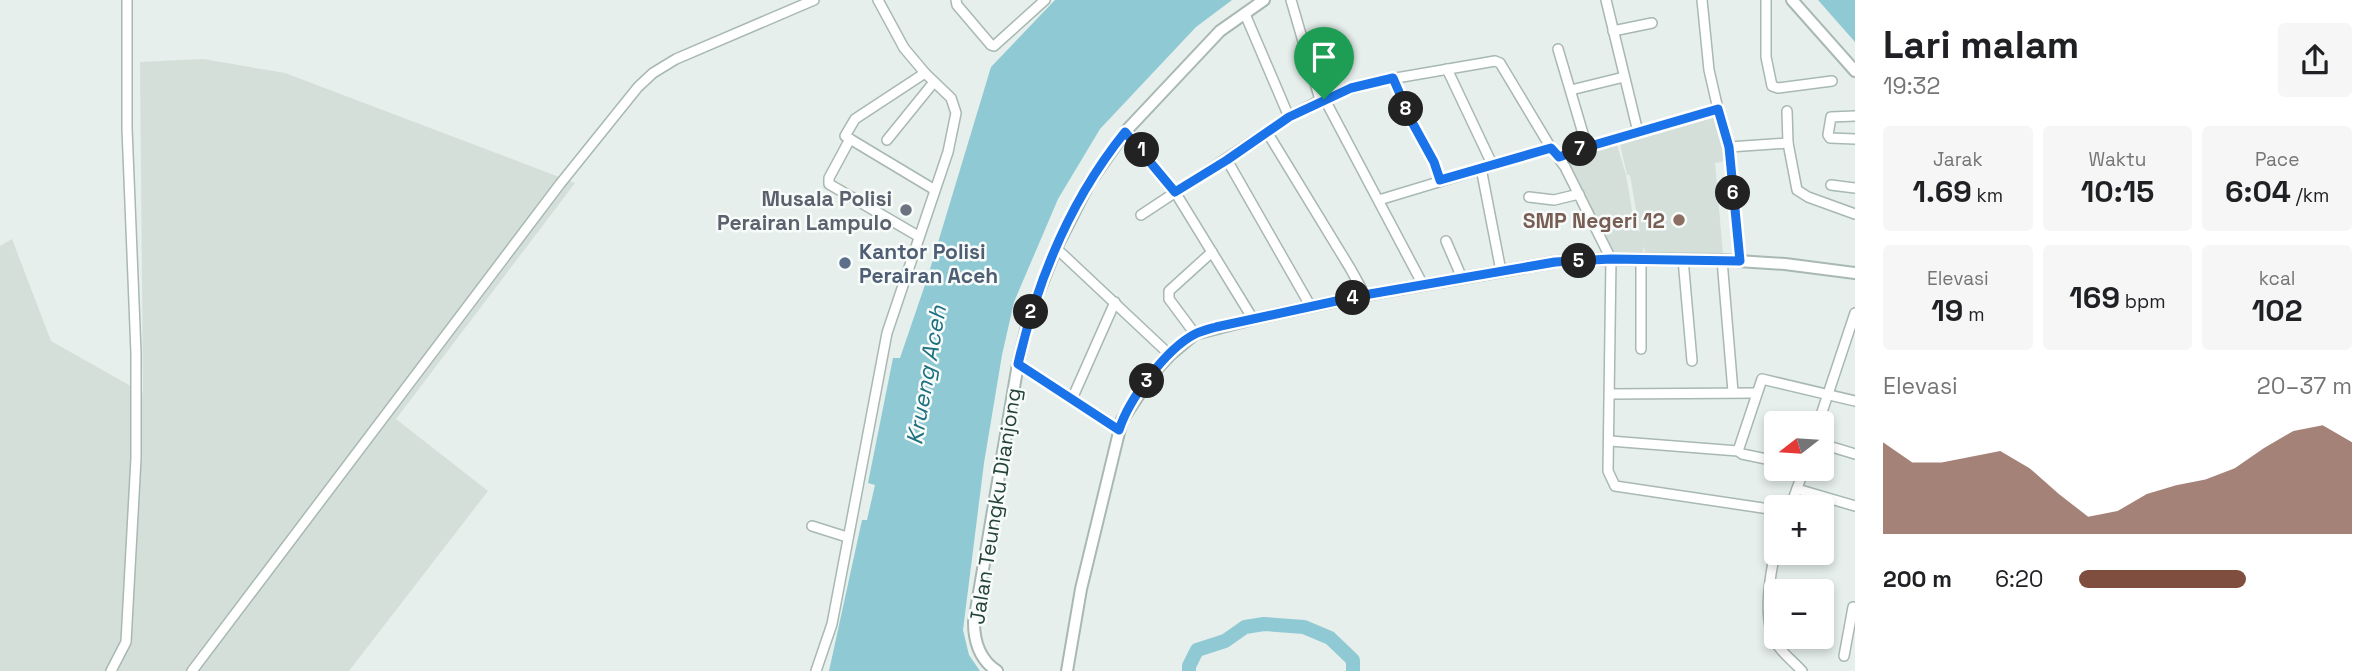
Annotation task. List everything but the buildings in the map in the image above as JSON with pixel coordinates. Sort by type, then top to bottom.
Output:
[{"type":"street","points":[[111,671],[126,642],[136,458],[136,353],[127,128],[127,0]]},
{"type":"street","points":[[192,671],[560,184],[638,87],[664,65],[700,47],[814,0]]},
{"type":"street","points":[[816,671],[832,624],[887,333],[952,136],[956,108],[951,98],[904,48],[878,0]]},
{"type":"street","points":[[956,0],[957,5],[994,46],[1045,0]]},
{"type":"street","name":"Jalan Teungku Dianjong","points":[[997,671],[989,666],[982,656],[976,643],[974,622],[1018,364],[1037,294],[1056,248],[1089,183],[1125,132],[1201,48],[1220,30],[1264,0]]},
{"type":"street","points":[[1291,0],[1322,99],[1423,285]]},
{"type":"street","points":[[1606,0],[1637,132]]},
{"type":"street","points":[[1702,0],[1709,70],[1729,147],[1740,261]]},
{"type":"street","points":[[1766,0],[1766,57],[1772,86],[1779,88],[1832,81]]},
{"type":"street","points":[[1793,0],[1855,71]]},
{"type":"street","points":[[1245,14],[1289,117]]},
{"type":"street","points":[[1613,30],[1652,23]]},
{"type":"street","points":[[1558,49],[1587,147]]},
{"type":"street","points":[[1141,215],[1289,117],[1322,99],[1351,88],[1393,78],[1494,61],[1500,63],[1559,157],[1611,259],[1608,471],[1615,486],[1764,508]]},
{"type":"street","points":[[1447,69],[1492,164]]},
{"type":"street","points":[[925,73],[855,119],[845,136],[935,190]]},
{"type":"street","points":[[1570,90],[1624,77]]},
{"type":"street","points":[[1393,78],[1440,180]]},
{"type":"street","points":[[887,140],[934,82]]},
{"type":"street","points":[[1559,157],[1718,109]]},
{"type":"street","points":[[1787,111],[1788,143],[1797,190],[1808,197],[1855,214]]},
{"type":"street","points":[[1855,116],[1830,117],[1828,135],[1830,138],[1855,139]]},
{"type":"street","points":[[1125,132],[1175,192],[1253,319]]},
{"type":"street","points":[[1267,132],[1364,295]]},
{"type":"street","points":[[850,139],[829,177],[829,184],[918,236]]},
{"type":"street","points":[[1729,147],[1788,143]]},
{"type":"street","points":[[1379,200],[1551,148]]},
{"type":"street","points":[[1227,160],[1311,307]]},
{"type":"street","points":[[1481,169],[1502,271]]},
{"type":"street","points":[[1831,186],[1855,188]]},
{"type":"street","points":[[1529,197],[1554,200],[1579,194]]},
{"type":"street","points":[[1446,241],[1462,278]]},
{"type":"street","points":[[1056,248],[1170,355]]},
{"type":"street","points":[[1195,334],[1169,299],[1169,290],[1212,252]]},
{"type":"street","points":[[1067,671],[1081,589],[1119,430],[1128,409],[1154,372],[1195,334],[1364,295],[1555,262],[1611,259],[1722,260],[1855,273]]},
{"type":"street","points":[[1641,260],[1641,349]]},
{"type":"street","points":[[1683,260],[1692,361]]},
{"type":"street","points":[[1722,260],[1733,392]]},
{"type":"street","points":[[1072,399],[1115,302]]},
{"type":"street","points":[[1822,411],[1855,313]]},
{"type":"street","points":[[1018,364],[1119,430]]},
{"type":"street","points":[[1738,451],[1760,381],[1764,379],[1855,401]]},
{"type":"street","points":[[1611,394],[1756,393]]},
{"type":"street","points":[[1610,441],[1738,451],[1764,459]]},
{"type":"street","points":[[1834,448],[1855,454]]},
{"type":"street","points":[[1795,495],[1800,481]]},
{"type":"street","points":[[1797,489],[1855,506]]},
{"type":"street","points":[[812,526],[848,537]]},
{"type":"street","points":[[1774,565],[1769,599],[1772,635],[1777,645],[1802,671]]},
{"type":"street","points":[[1844,656],[1850,640],[1853,607]]},
{"type":"shaded area","points":[[203,59],[285,73],[575,183],[396,419],[488,491],[349,671],[0,671],[0,246],[12,239],[51,341],[143,393],[140,62]]},
{"type":"shaded area","points":[[1714,109],[1725,144],[1727,161],[1715,163],[1723,254],[1646,254],[1643,246],[1643,254],[1610,252],[1565,154],[1616,141],[1626,175],[1634,222],[1640,233],[1630,175],[1627,175],[1618,135]]},
{"type":"water","name":"Krueng Aceh","points":[[1055,0],[1232,0],[1196,27],[1100,129],[1058,199],[1014,302],[984,463],[963,630],[969,655],[980,671],[829,671],[862,520],[867,520],[875,485],[868,483],[893,358],[900,358],[927,279],[991,67]]},
{"type":"water","points":[[1818,0],[1855,0],[1855,42]]},
{"type":"waterway","points":[[1189,671],[1197,650],[1225,641],[1245,627],[1264,624],[1304,627],[1330,638],[1353,660],[1353,671]]},
{"type":"place","name":"Musala Polisi Perairan Lampulo","points":[[906,210]]},
{"type":"place","name":"SMP Negeri 12","points":[[1679,220]]},
{"type":"place","name":"Kantor Polisi Perairan Aceh","points":[[845,263]]},
{"type":"route","points":[[1393,78],[1440,180],[1551,148],[1559,157],[1718,109],[1729,147],[1740,261],[1611,259],[1555,262],[1364,295],[1216,327],[1195,334],[1160,364],[1124,415],[1119,430],[1018,364],[1037,294],[1056,248],[1089,183],[1125,132],[1175,192],[1289,117],[1324,99],[1351,88],[1393,78]]}]
